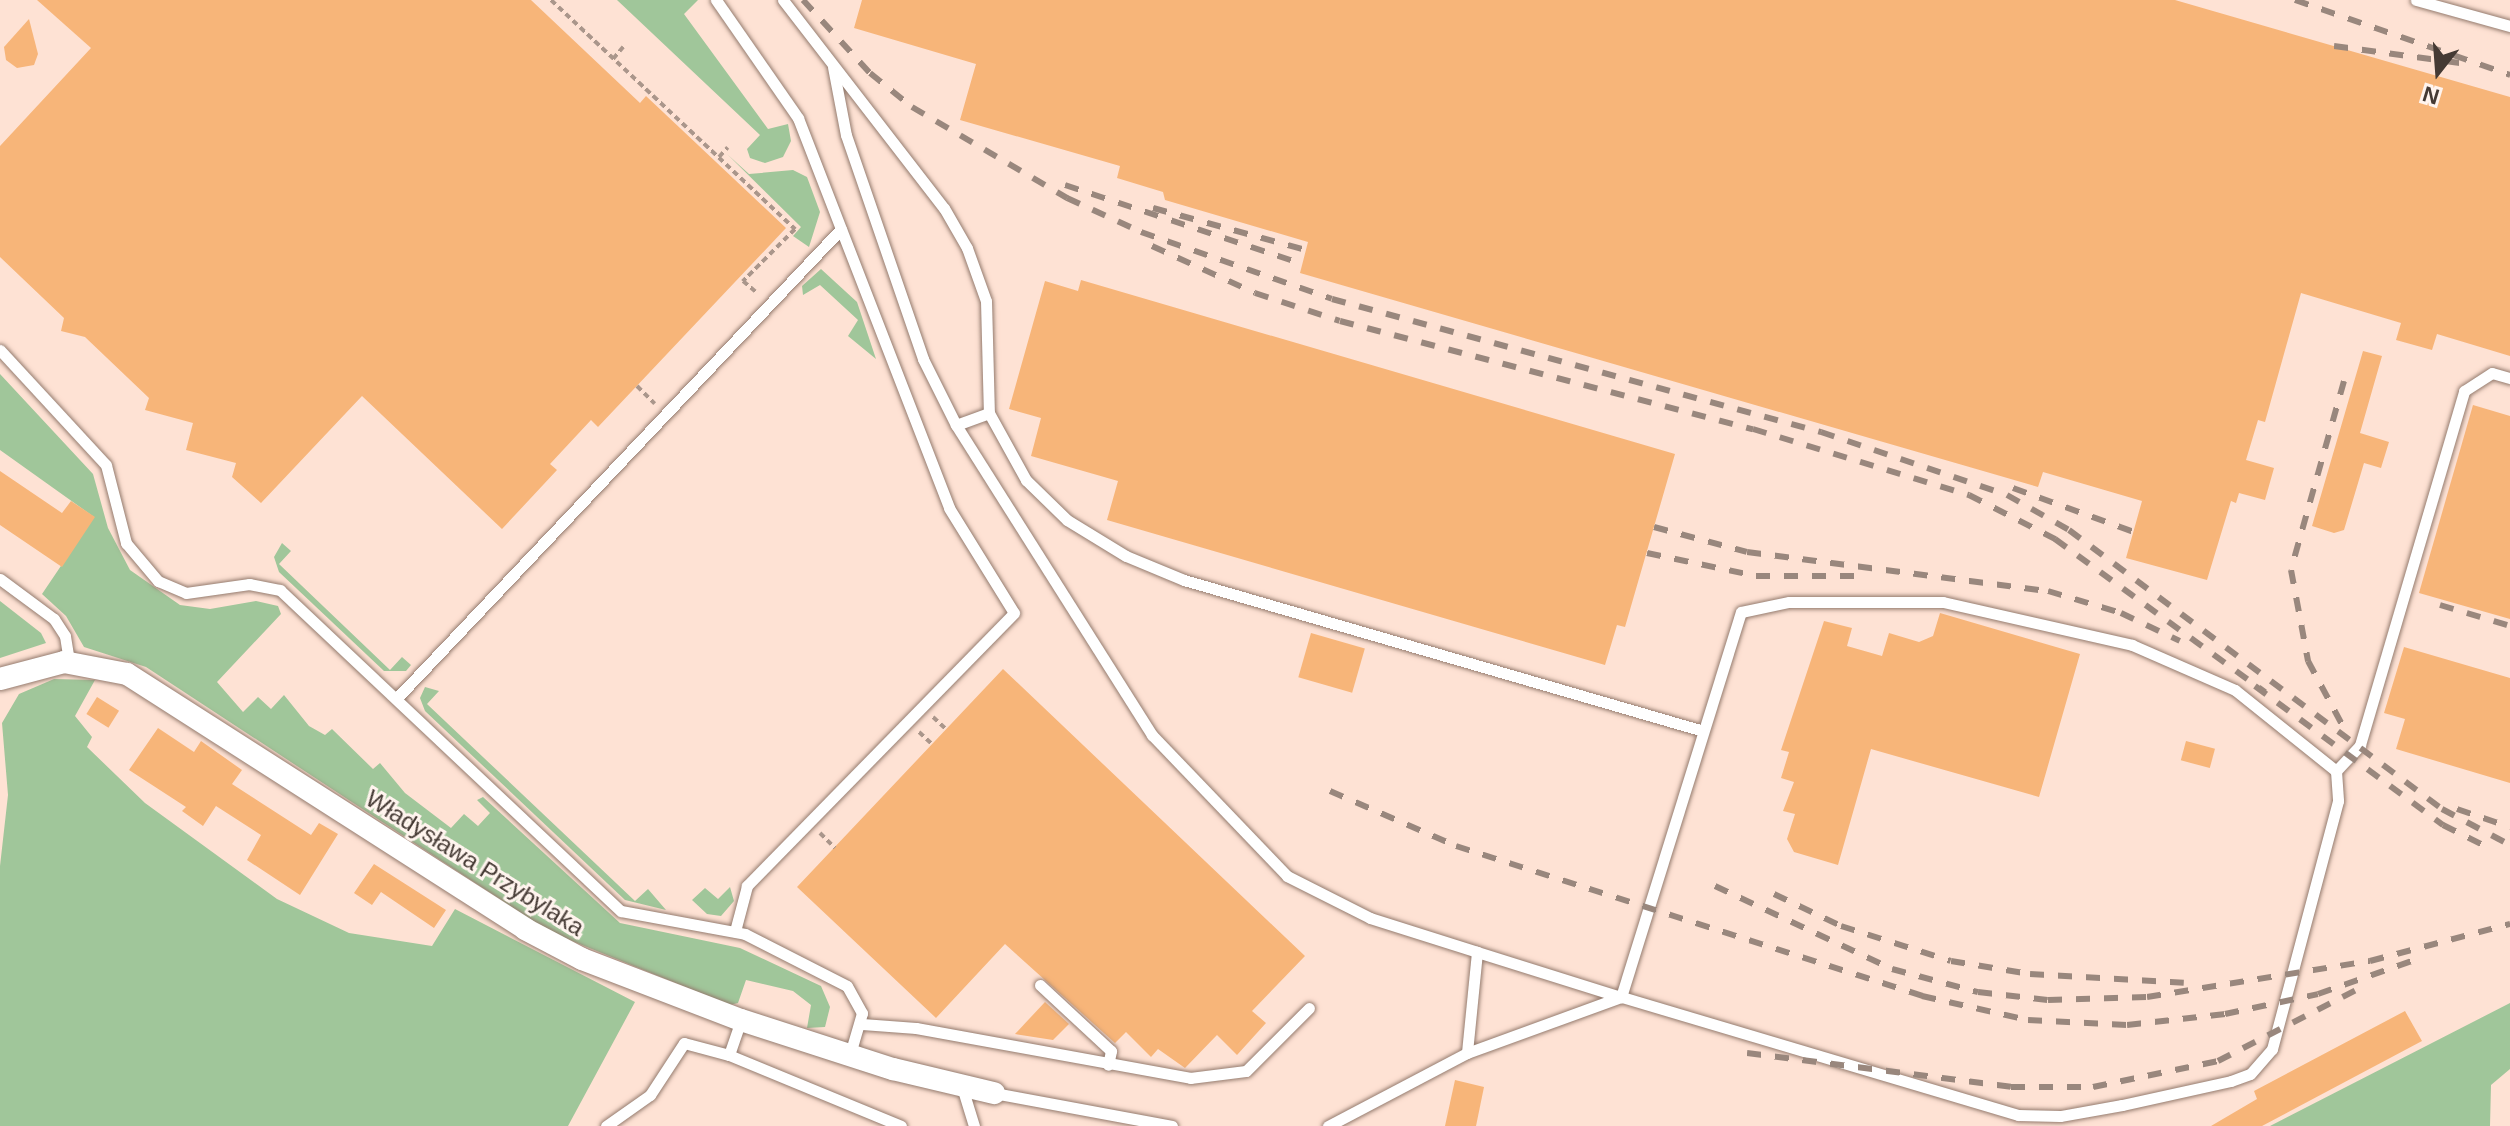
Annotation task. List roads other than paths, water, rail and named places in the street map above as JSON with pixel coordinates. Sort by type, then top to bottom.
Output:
[{"type":"street","name":"Władysława Przybylaka","points":[[0,679],[69,662],[109,667],[142,682],[525,929],[675,998],[850,1054],[962,1087],[994,1093]]},
{"type":"lane","points":[[716,0],[792,108],[949,508],[1014,613],[747,886],[735,931]]},
{"type":"lane","points":[[783,0],[944,208],[967,248],[986,301],[989,413],[1026,480],[1067,520],[1126,556],[1184,580],[1700,730]]},
{"type":"lane","points":[[2416,0],[2510,26]]},
{"type":"lane","points":[[832,64],[846,135],[923,359],[956,425],[1152,735],[1258,853],[1326,900],[1477,952],[2017,1120],[2122,1105],[2231,1081],[2263,1063],[2279,1032],[2334,816],[2336,771],[2360,745],[2464,391],[2492,373],[2510,378]]},
{"type":"lane","points":[[396,699],[841,229]]},
{"type":"lane","points":[[0,350],[106,465],[126,543],[158,581],[186,593],[249,584],[280,590],[621,911],[735,931],[847,986],[860,1003],[862,1024],[850,1054]]},
{"type":"lane","points":[[956,425],[989,413]]},
{"type":"lane","points":[[0,579],[54,619],[69,662]]},
{"type":"lane","points":[[1621,997],[1700,730],[1741,612],[1789,602],[1929,601],[2103,638],[2175,660],[2246,698],[2336,771]]},
{"type":"lane","points":[[1467,1053],[1477,952]]},
{"type":"lane","points":[[1040,985],[1111,1051],[1108,1065]]},
{"type":"lane","points":[[1328,1126],[1467,1053],[1621,997]]},
{"type":"lane","points":[[862,1024],[916,1028],[1190,1078],[1246,1071],[1309,1008]]},
{"type":"lane","points":[[729,1055],[741,1020]]},
{"type":"lane","points":[[606,1126],[650,1095],[684,1043],[729,1055],[901,1126]]},
{"type":"lane","points":[[962,1087],[974,1126]]},
{"type":"lane","points":[[994,1093],[1172,1126]]},
{"type":"railway","points":[[803,0],[870,73],[912,107],[1067,198],[1141,232],[1332,299],[1821,432],[2007,495],[2069,530],[2442,809],[2510,845]]},
{"type":"railway","points":[[2295,0],[2510,75]]},
{"type":"railway","points":[[2334,46],[2460,63]]},
{"type":"railway","points":[[1065,185],[1303,264]]},
{"type":"railway","points":[[1153,208],[1306,250]]},
{"type":"railway","points":[[1152,246],[1255,293],[1340,321],[1753,429],[1969,495],[2055,539],[2265,692]]},
{"type":"railway","points":[[2344,381],[2291,570],[2308,661],[2344,728]]},
{"type":"railway","points":[[2013,488],[2134,532]]},
{"type":"railway","points":[[1654,527],[1747,552],[2048,591],[2121,613],[2180,641]]},
{"type":"railway","points":[[1647,553],[1756,576],[1865,576]]},
{"type":"railway","points":[[2440,605],[2510,626]]},
{"type":"railway","points":[[2255,686],[2443,825],[2491,849]]},
{"type":"railway","points":[[1330,791],[1456,846],[1922,996],[2028,1020],[2127,1025],[2225,1014],[2318,994],[2423,957]]},
{"type":"railway","points":[[2457,809],[2510,827]]},
{"type":"railway","points":[[1715,886],[1892,969],[1978,992],[2048,1000],[2147,997],[2370,961],[2510,924]]},
{"type":"railway","points":[[1774,894],[1841,926],[1951,961],[2030,974],[2184,983]]},
{"type":"railway","points":[[1747,1053],[2011,1087],[2093,1087],[2218,1061],[2356,990]]}]
